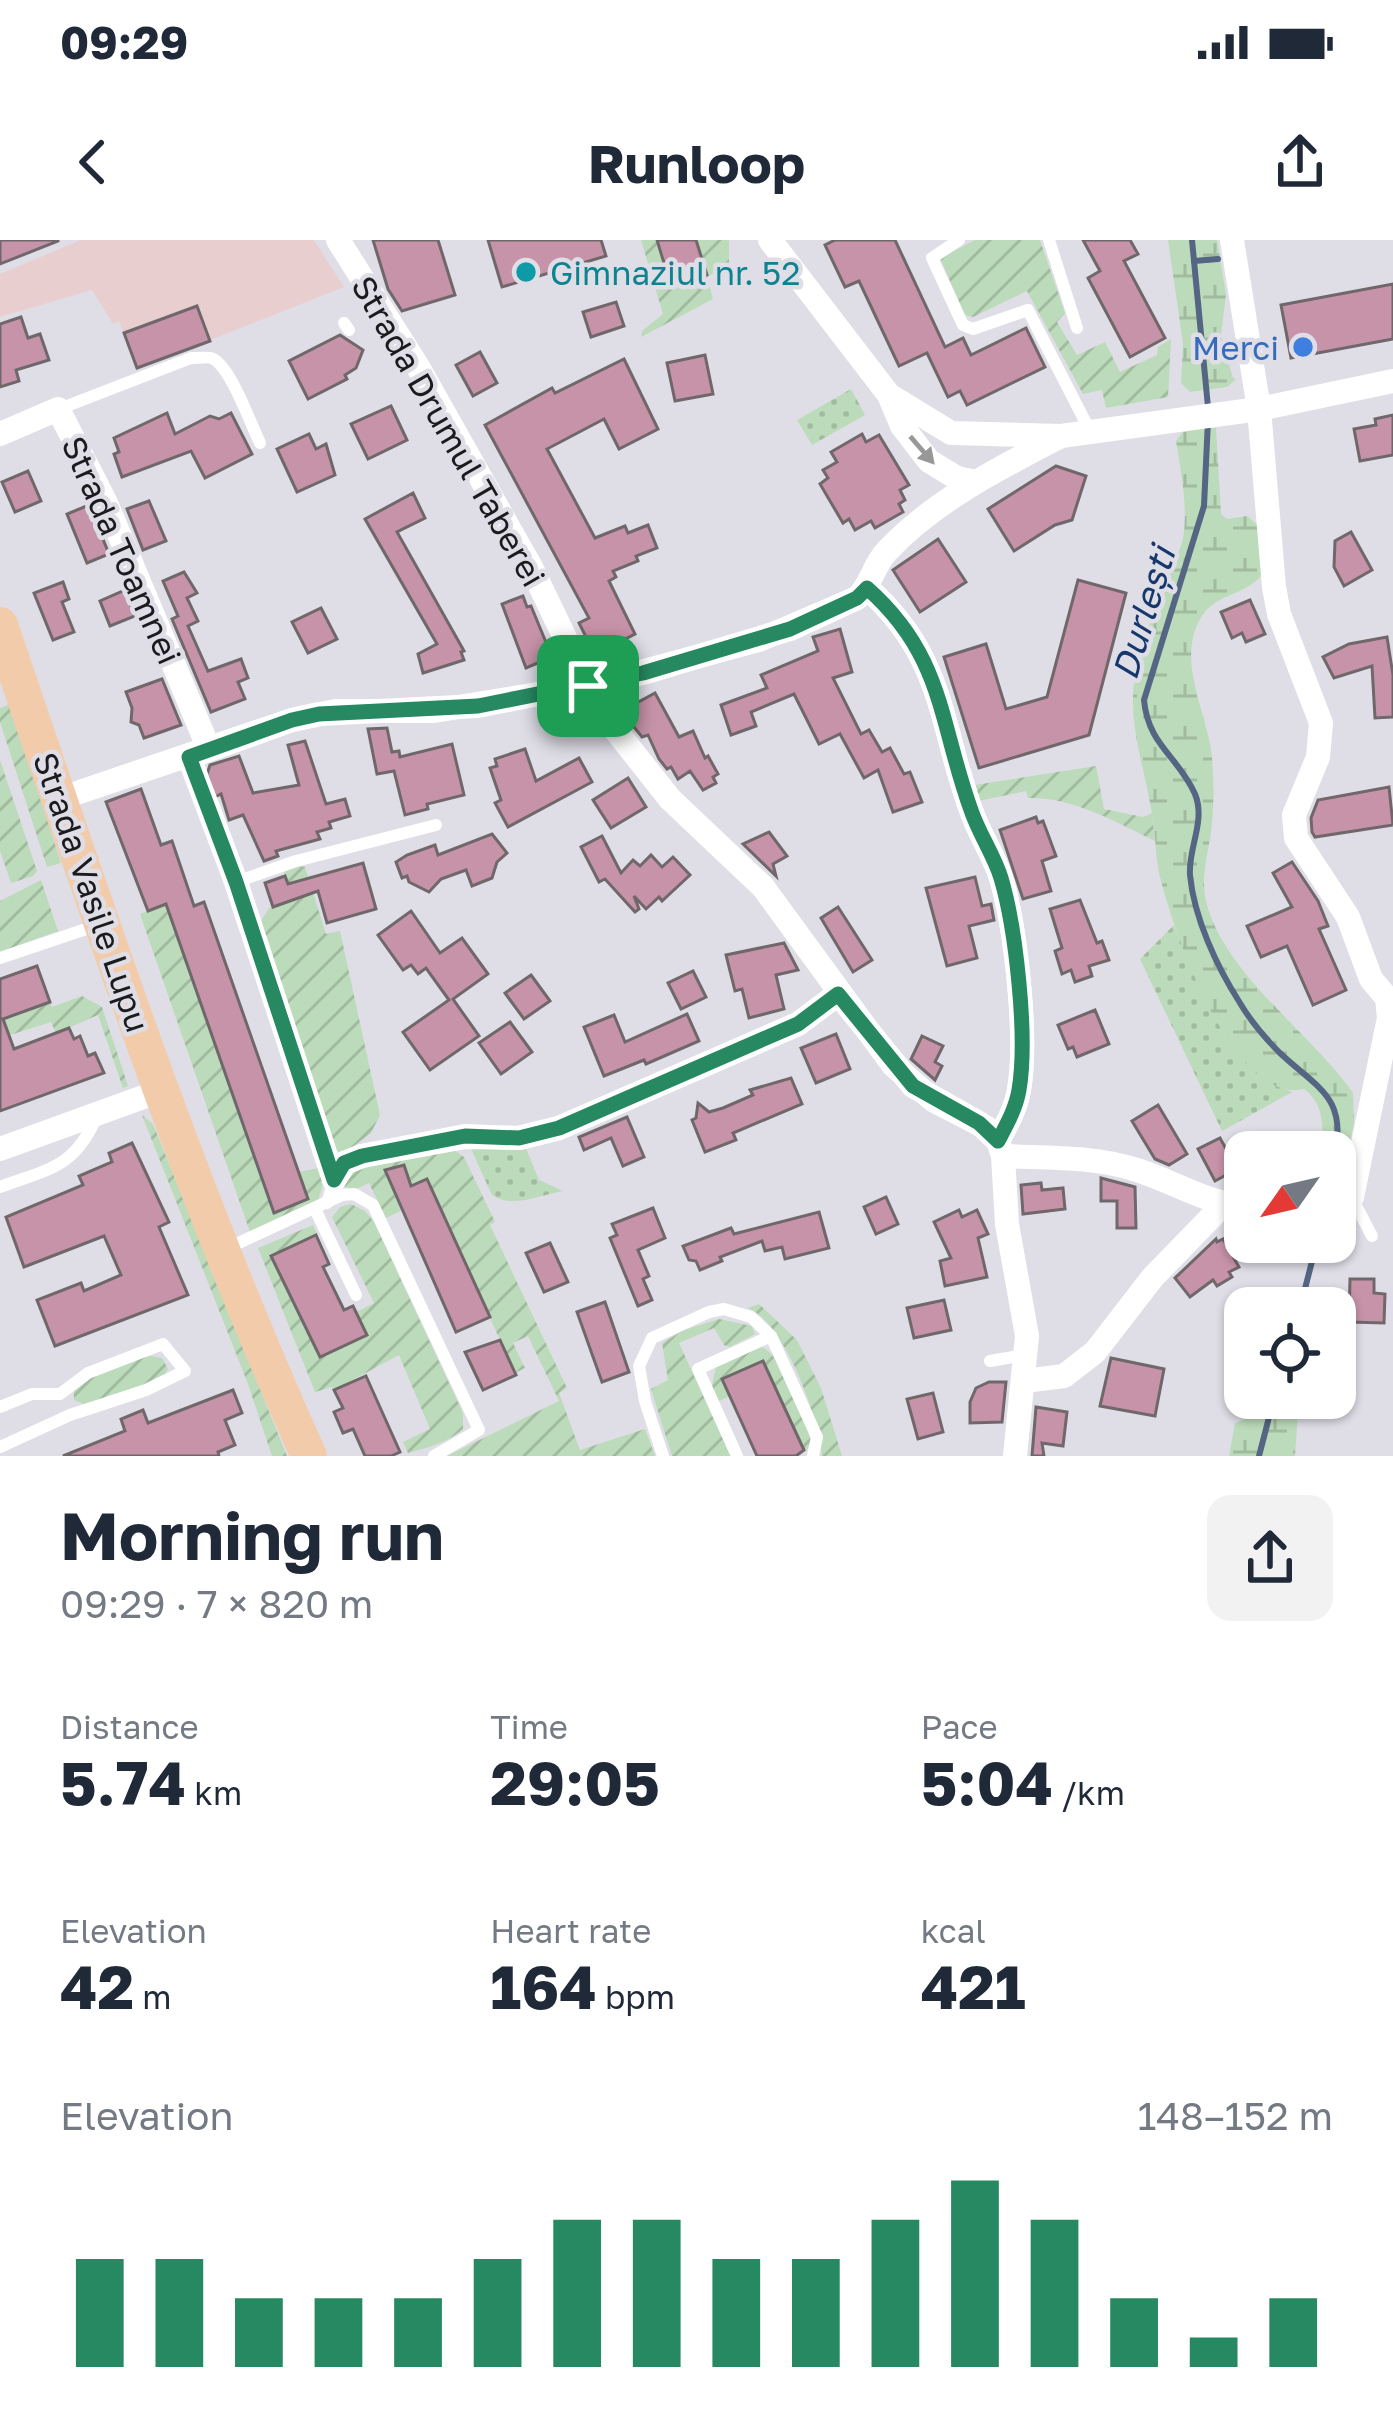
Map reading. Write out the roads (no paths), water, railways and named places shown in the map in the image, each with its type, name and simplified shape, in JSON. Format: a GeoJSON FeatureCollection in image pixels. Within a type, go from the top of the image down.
{"type":"FeatureCollection","features":[{"type":"Feature","properties":{"kind":"main road","name":"Strada Vasile Lupu"},"geometry":{"type":"LineString","coordinates":[[0,626],[160,1091],[221,1252],[308,1456]]}},
{"type":"Feature","properties":{"kind":"street","name":"Strada Drumul Taberei"},"geometry":{"type":"LineString","coordinates":[[338,240],[418,367],[532,569],[588,686],[650,775],[688,818],[763,887],[838,994],[913,1086],[979,1123],[1000,1148]]}},
{"type":"Feature","properties":{"kind":"street"},"geometry":{"type":"LineString","coordinates":[[770,240],[889,395],[902,426],[929,461],[957,478],[976,482]]}},
{"type":"Feature","properties":{"kind":"street"},"geometry":{"type":"LineString","coordinates":[[1232,240],[1248,410],[1274,587],[1279,614],[1321,723],[1318,757],[1294,815],[1296,838],[1348,917],[1371,979],[1390,997],[1389,1018],[1356,1149]]}},
{"type":"Feature","properties":{"kind":"street"},"geometry":{"type":"LineString","coordinates":[[889,395],[951,433],[1061,436],[1248,410],[1392,381]]}},
{"type":"Feature","properties":{"kind":"street","name":"Strada Toamnei"},"geometry":{"type":"LineString","coordinates":[[0,434],[58,410],[106,503],[199,753]]}},
{"type":"Feature","properties":{"kind":"street"},"geometry":{"type":"LineString","coordinates":[[951,433],[955,450],[976,482]]}},
{"type":"Feature","properties":{"kind":"street"},"geometry":{"type":"LineString","coordinates":[[59,799],[292,720],[336,711],[434,711],[588,686],[759,640],[857,598],[886,551],[919,522],[976,482],[1061,436]]}},
{"type":"Feature","properties":{"kind":"street"},"geometry":{"type":"LineString","coordinates":[[867,588],[900,620],[922,654],[942,705],[970,810],[999,873],[1010,915],[1022,1063],[1000,1148],[1006,1224],[1027,1336],[1015,1456]]}},
{"type":"Feature","properties":{"kind":"street"},"geometry":{"type":"LineString","coordinates":[[325,1197],[344,1163],[465,1136],[519,1138],[559,1128],[798,1024],[838,994]]}},
{"type":"Feature","properties":{"kind":"street"},"geometry":{"type":"LineString","coordinates":[[7,1146],[160,1091]]}},
{"type":"Feature","properties":{"kind":"street"},"geometry":{"type":"LineString","coordinates":[[1000,1148],[1132,1168],[1224,1202]]}},
{"type":"Feature","properties":{"kind":"street"},"geometry":{"type":"LineString","coordinates":[[1025,1368],[1064,1376],[1095,1352],[1154,1277],[1224,1215]]}},
{"type":"Feature","properties":{"kind":"lane"},"geometry":{"type":"LineString","coordinates":[[959,240],[932,258],[963,326],[973,329],[1028,310],[1090,433]]}},
{"type":"Feature","properties":{"kind":"lane"},"geometry":{"type":"LineString","coordinates":[[1049,240],[1077,328]]}},
{"type":"Feature","properties":{"kind":"lane"},"geometry":{"type":"LineString","coordinates":[[58,410],[191,358],[210,357],[222,366],[260,443]]}},
{"type":"Feature","properties":{"kind":"lane"},"geometry":{"type":"LineString","coordinates":[[199,753],[356,1295]]}},
{"type":"Feature","properties":{"kind":"lane"},"geometry":{"type":"LineString","coordinates":[[236,882],[296,861],[436,826]]}},
{"type":"Feature","properties":{"kind":"lane"},"geometry":{"type":"LineString","coordinates":[[0,958],[103,923]]}},
{"type":"Feature","properties":{"kind":"lane"},"geometry":{"type":"LineString","coordinates":[[0,1187],[67,1160],[82,1148],[100,1111]]}},
{"type":"Feature","properties":{"kind":"lane"},"geometry":{"type":"LineString","coordinates":[[7,1146],[25,1178]]}},
{"type":"Feature","properties":{"kind":"lane"},"geometry":{"type":"LineString","coordinates":[[221,1252],[325,1197],[354,1194],[373,1205],[479,1430],[434,1456]]}},
{"type":"Feature","properties":{"kind":"lane"},"geometry":{"type":"LineString","coordinates":[[1356,1219],[1372,1236]]}},
{"type":"Feature","properties":{"kind":"lane"},"geometry":{"type":"LineString","coordinates":[[663,1456],[639,1366],[652,1338],[724,1309],[751,1317],[771,1336],[817,1437],[813,1456]]}},
{"type":"Feature","properties":{"kind":"lane"},"geometry":{"type":"LineString","coordinates":[[737,1456],[698,1369],[771,1336]]}},
{"type":"Feature","properties":{"kind":"lane"},"geometry":{"type":"LineString","coordinates":[[0,1407],[32,1394],[60,1394],[88,1373],[163,1344],[185,1371],[0,1447]]}},
{"type":"Feature","properties":{"kind":"lane"},"geometry":{"type":"LineString","coordinates":[[990,1360],[1025,1368]]}},
{"type":"Feature","properties":{"kind":"lane"},"geometry":{"type":"LineString","coordinates":[[60,1394],[70,1415]]}},
{"type":"Feature","properties":{"kind":"waterway","name":"Durlești"},"geometry":{"type":"LineString","coordinates":[[1192,240],[1208,407]]}},
{"type":"Feature","properties":{"kind":"waterway"},"geometry":{"type":"LineString","coordinates":[[1194,261],[1218,259]]}},
{"type":"Feature","properties":{"kind":"waterway","name":"Durlești"},"geometry":{"type":"LineString","coordinates":[[1208,420],[1204,506],[1144,700],[1151,728],[1198,804],[1190,875],[1208,942],[1253,1023],[1326,1096],[1338,1131]]}},
{"type":"Feature","properties":{"kind":"waterway","name":"Durlești"},"geometry":{"type":"LineString","coordinates":[[1305,1287],[1312,1263]]}},
{"type":"Feature","properties":{"kind":"waterway","name":"Durlești"},"geometry":{"type":"LineString","coordinates":[[1259,1456],[1269,1419]]}},
{"type":"Feature","properties":{"kind":"place","name":"Gimnaziul nr. 52"},"geometry":{"type":"Point","coordinates":[526,272]}},
{"type":"Feature","properties":{"kind":"place","name":"Merci"},"geometry":{"type":"Point","coordinates":[1303,347]}}]}
